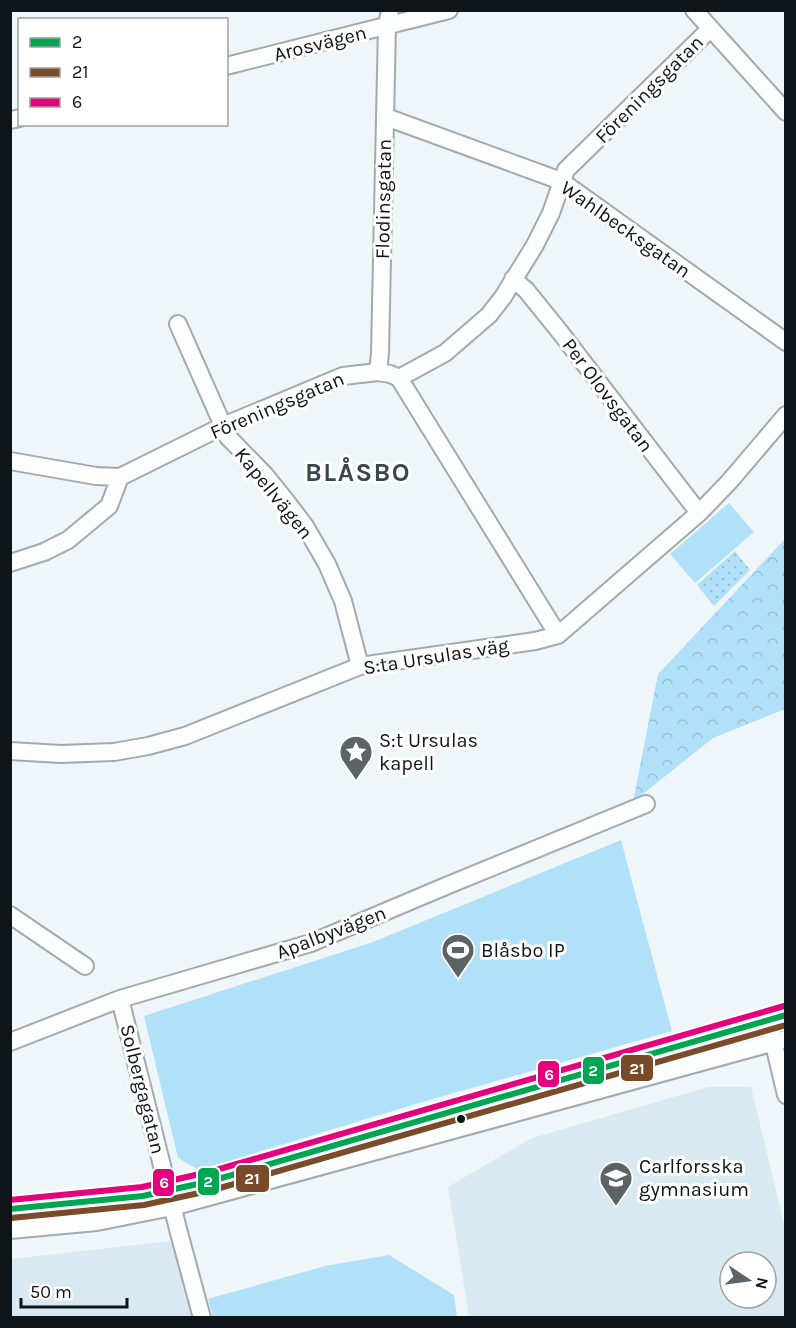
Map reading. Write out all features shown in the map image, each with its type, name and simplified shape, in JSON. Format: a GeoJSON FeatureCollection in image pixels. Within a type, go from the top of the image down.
{"type":"FeatureCollection","features":[{"type":"Feature","properties":{"kind":"street","name":"Arosvägen"},"geometry":{"type":"LineString","coordinates":[[228,65],[388,18],[449,10]]}},
{"type":"Feature","properties":{"kind":"street"},"geometry":{"type":"LineString","coordinates":[[694,10],[786,112]]}},
{"type":"Feature","properties":{"kind":"street","name":"Flodinsgatan"},"geometry":{"type":"LineString","coordinates":[[378,372],[388,18]]}},
{"type":"Feature","properties":{"kind":"street","name":"Föreningsgatan"},"geometry":{"type":"LineString","coordinates":[[120,477],[222,426],[344,376],[378,372],[399,378],[445,353],[489,315],[513,279],[535,245],[566,170],[710,29]]}},
{"type":"Feature","properties":{"kind":"street","name":"Wahlbecksgatan"},"geometry":{"type":"LineString","coordinates":[[386,117],[561,182],[786,342]]}},
{"type":"Feature","properties":{"kind":"street","name":"Per Olovsgatan"},"geometry":{"type":"LineString","coordinates":[[513,279],[526,290],[553,323],[699,513]]}},
{"type":"Feature","properties":{"kind":"street","name":"Kapellvägen"},"geometry":{"type":"LineString","coordinates":[[177,324],[228,437],[265,475],[286,501],[305,526],[327,564],[343,601],[360,666]]}},
{"type":"Feature","properties":{"kind":"street"},"geometry":{"type":"LineString","coordinates":[[399,378],[558,635]]}},
{"type":"Feature","properties":{"kind":"street","name":"S:ta Ursulas väg"},"geometry":{"type":"LineString","coordinates":[[10,752],[61,754],[114,752],[148,746],[185,736],[360,666],[535,641],[558,635],[699,513],[786,416]]}},
{"type":"Feature","properties":{"kind":"street"},"geometry":{"type":"LineString","coordinates":[[10,461],[96,476],[120,477],[109,506],[93,520],[60,545],[10,563]]}},
{"type":"Feature","properties":{"kind":"street","name":"Apalbyvägen"},"geometry":{"type":"LineString","coordinates":[[10,1042],[120,999],[311,944],[646,804]]}},
{"type":"Feature","properties":{"kind":"street"},"geometry":{"type":"LineString","coordinates":[[10,915],[85,966]]}},
{"type":"Feature","properties":{"kind":"street","name":"Solbergagatan"},"geometry":{"type":"LineString","coordinates":[[120,999],[202,1317]]}},
{"type":"Feature","properties":{"kind":"street"},"geometry":{"type":"LineString","coordinates":[[10,1209],[143,1196],[211,1181],[786,1016]]}},
{"type":"Feature","properties":{"kind":"street"},"geometry":{"type":"LineString","coordinates":[[768,1021],[779,1040],[786,1095]]}},
{"type":"Feature","properties":{"kind":"street"},"geometry":{"type":"LineString","coordinates":[[10,1230],[97,1222],[172,1207],[779,1040]]}},
{"type":"Feature","properties":{"kind":"shaded area","name":"Carlforsska gymnasium"},"geometry":{"type":"Polygon","coordinates":[[[708,1087],[751,1087],[785,1228],[785,1317],[469,1317],[448,1187],[532,1138],[708,1087]]]}},
{"type":"Feature","properties":{"kind":"shaded area"},"geometry":{"type":"Polygon","coordinates":[[[180,1240],[192,1317],[11,1317],[10,1259],[180,1240]]]}},
{"type":"Feature","properties":{"kind":"green space"},"geometry":{"type":"Polygon","coordinates":[[[729,503],[754,532],[695,583],[670,554],[729,503]]]}},
{"type":"Feature","properties":{"kind":"green space"},"geometry":{"type":"Polygon","coordinates":[[[785,539],[785,709],[713,738],[633,802],[658,674],[785,539]]]}},
{"type":"Feature","properties":{"kind":"green space"},"geometry":{"type":"Polygon","coordinates":[[[735,551],[750,570],[714,606],[697,585],[735,551]]]}},
{"type":"Feature","properties":{"kind":"green space","name":"Blåsbo IP"},"geometry":{"type":"Polygon","coordinates":[[[621,840],[672,1031],[419,1103],[199,1170],[178,1158],[144,1016],[373,942],[621,840]]]}},
{"type":"Feature","properties":{"kind":"green space"},"geometry":{"type":"Polygon","coordinates":[[[389,1255],[454,1295],[457,1317],[213,1317],[208,1299],[325,1266],[389,1255]]]}},
{"type":"Feature","properties":{"kind":"transit line","name":"6"},"geometry":{"type":"LineString","coordinates":[[10,1200],[142,1187],[209,1172],[784,1006]]}},
{"type":"Feature","properties":{"kind":"transit line","name":"2"},"geometry":{"type":"LineString","coordinates":[[10,1209],[143,1196],[211,1181],[786,1015]]}},
{"type":"Feature","properties":{"kind":"transit line","name":"21"},"geometry":{"type":"LineString","coordinates":[[11,1218],[144,1205],[213,1190],[786,1025]]}},
{"type":"Feature","properties":{"kind":"place","name":"S:t Ursulas kapell"},"geometry":{"type":"Point","coordinates":[356,781]}},
{"type":"Feature","properties":{"kind":"place","name":"Blåsbo IP"},"geometry":{"type":"Point","coordinates":[458,979]}},
{"type":"Feature","properties":{"kind":"place","name":"Carlforsska gymnasium"},"geometry":{"type":"Point","coordinates":[616,1207]}},
{"type":"Feature","properties":{"kind":"district","name":"BLÅSBO"},"geometry":{"type":"Point","coordinates":[358,472]}}]}
